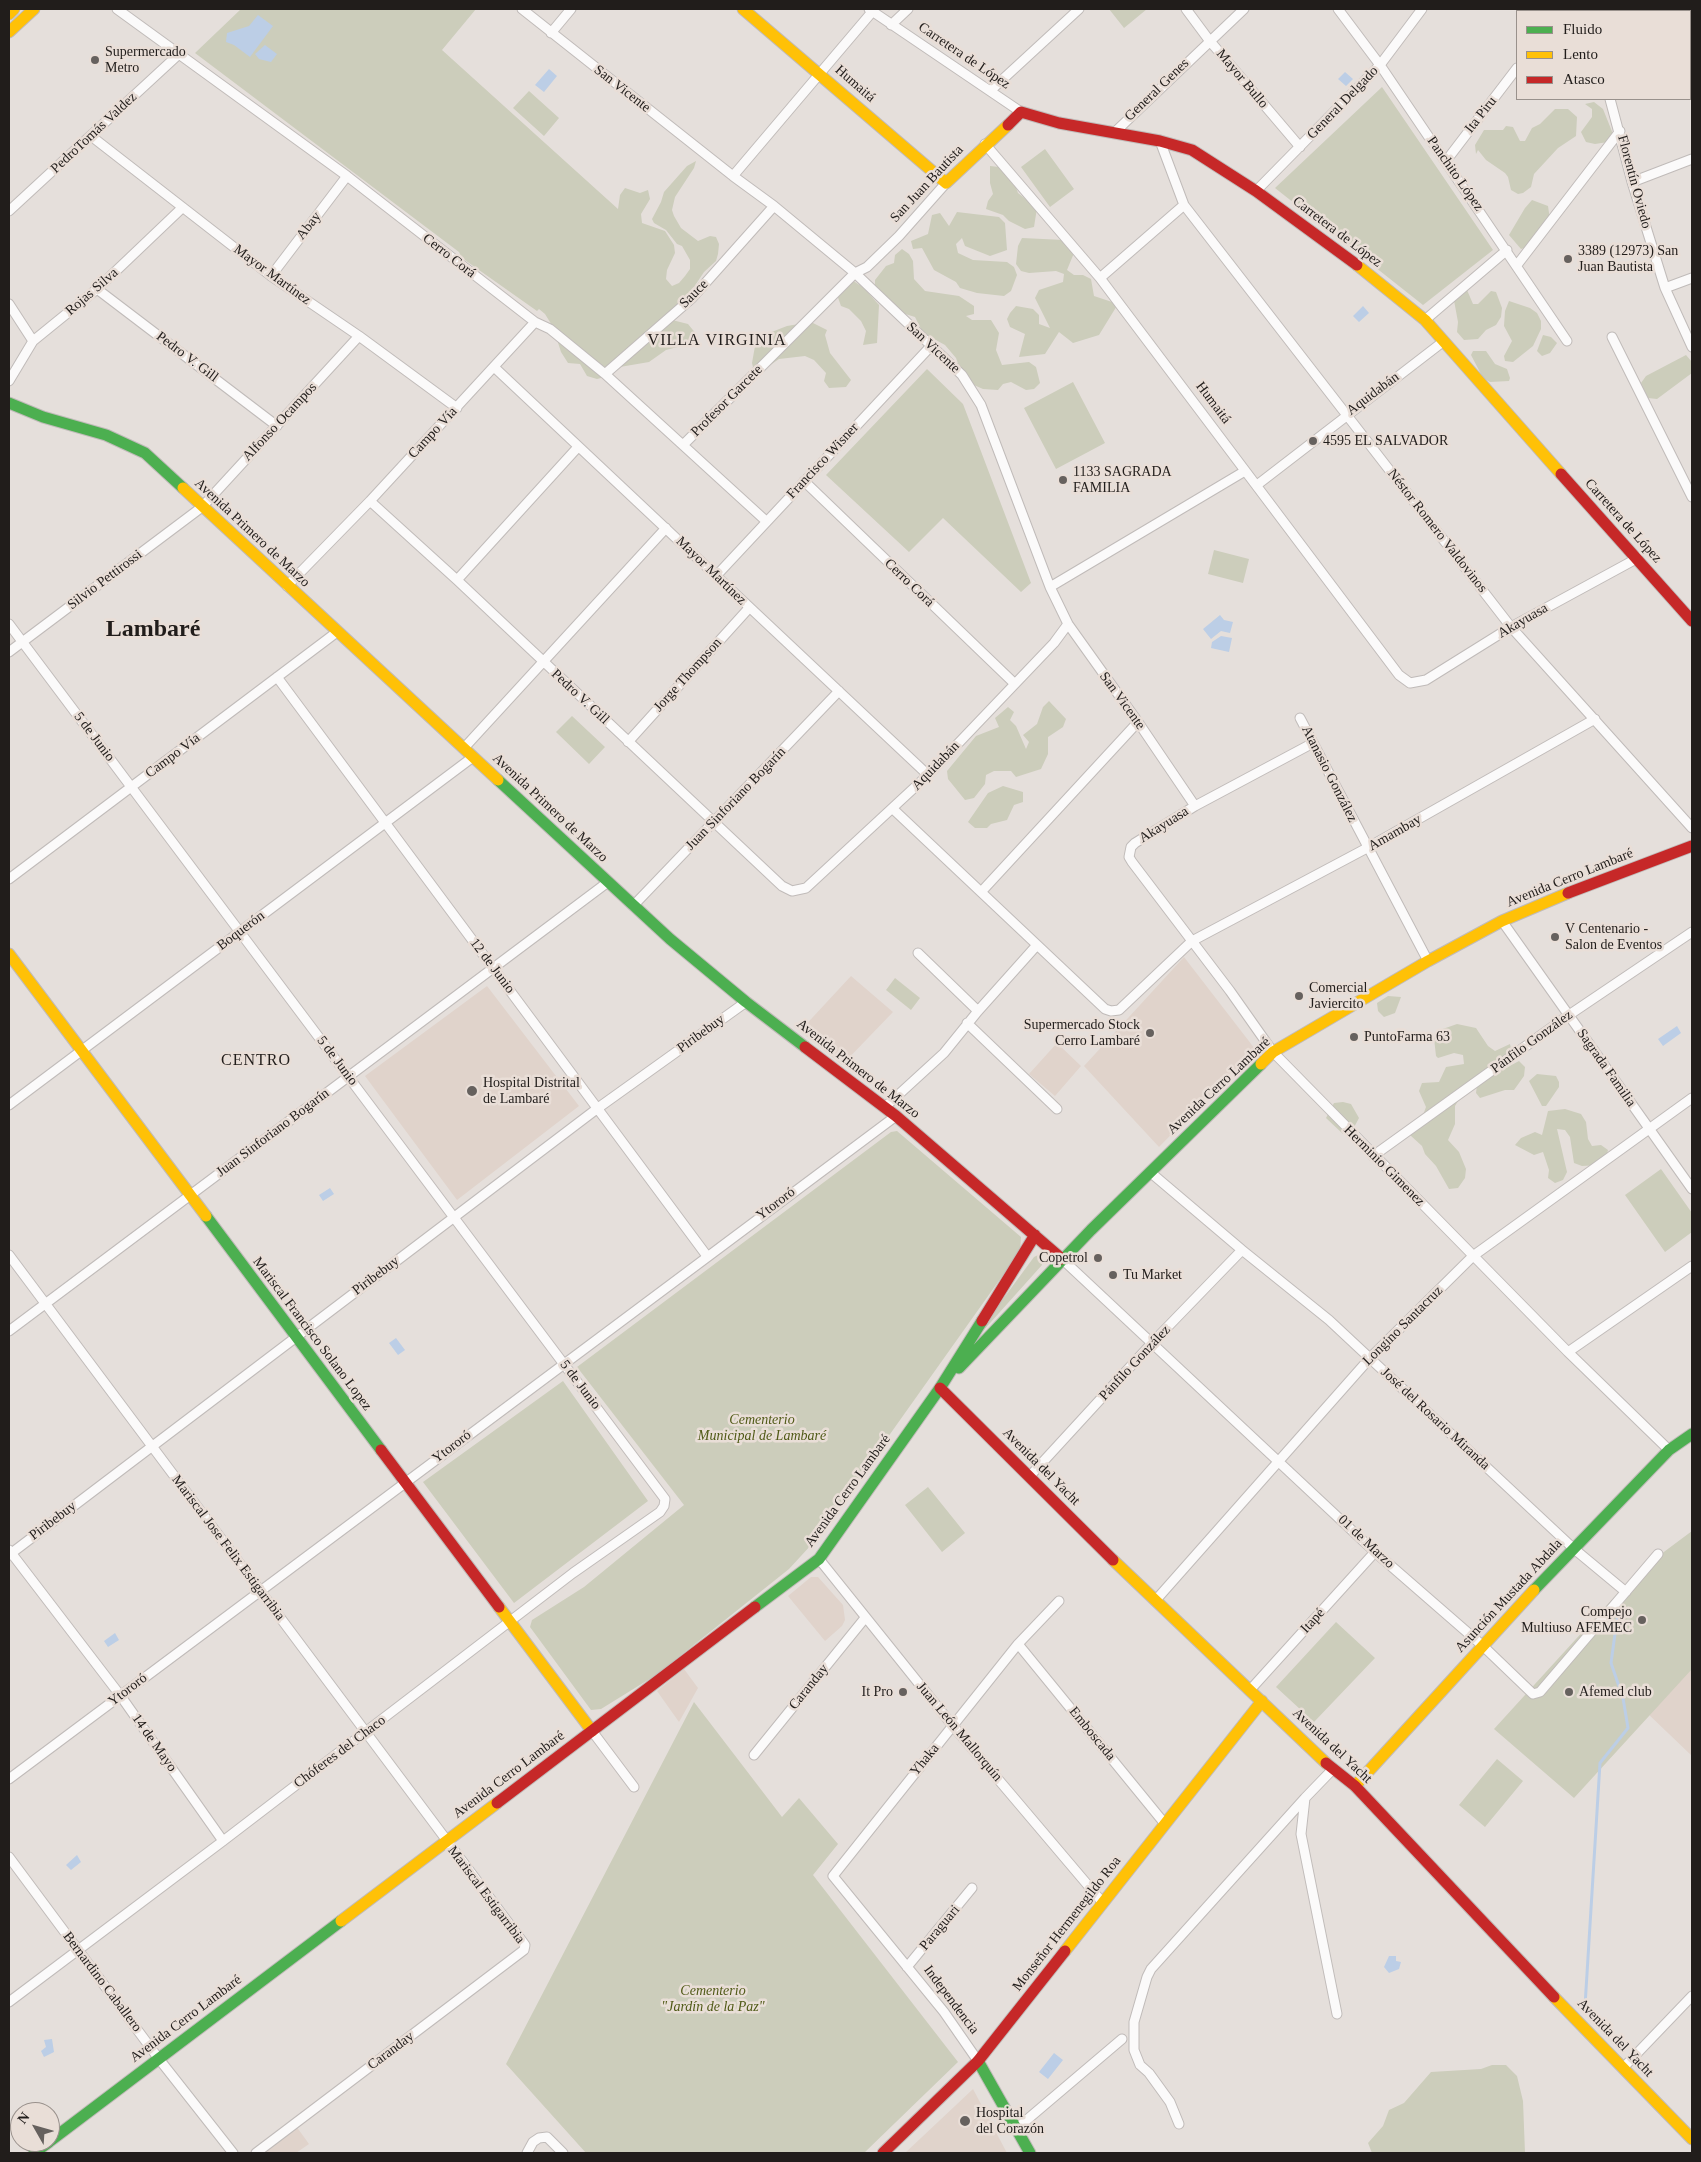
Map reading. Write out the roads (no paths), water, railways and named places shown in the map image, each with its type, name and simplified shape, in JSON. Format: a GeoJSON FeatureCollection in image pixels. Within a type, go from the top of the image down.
{"type":"FeatureCollection","features":[{"type":"Feature","properties":{"kind":"street"},"geometry":{"type":"LineString","coordinates":[[9,14],[14,9]]}},
{"type":"Feature","properties":{"kind":"street"},"geometry":{"type":"LineString","coordinates":[[9,32],[34,9]]}},
{"type":"Feature","properties":{"kind":"street","name":"Cerro Corá"},"geometry":{"type":"LineString","coordinates":[[117,9],[347,176],[535,322],[550,329],[605,374],[766,521]]}},
{"type":"Feature","properties":{"kind":"street","name":"San Vicente"},"geometry":{"type":"LineString","coordinates":[[522,9],[733,176],[774,206],[855,273],[962,375],[982,405],[1050,586],[1068,624],[1195,806]]}},
{"type":"Feature","properties":{"kind":"street"},"geometry":{"type":"LineString","coordinates":[[551,33],[571,9]]}},
{"type":"Feature","properties":{"kind":"street","name":"Humaitá"},"geometry":{"type":"LineString","coordinates":[[743,9],[820,73],[946,183]]}},
{"type":"Feature","properties":{"kind":"street"},"geometry":{"type":"LineString","coordinates":[[891,25],[908,9]]}},
{"type":"Feature","properties":{"kind":"street"},"geometry":{"type":"LineString","coordinates":[[990,91],[1079,9]]}},
{"type":"Feature","properties":{"kind":"street","name":"Mayor Bullo"},"geometry":{"type":"LineString","coordinates":[[1186,9],[1300,147]]}},
{"type":"Feature","properties":{"kind":"street","name":"General Genes"},"geometry":{"type":"LineString","coordinates":[[1115,132],[1244,9]]}},
{"type":"Feature","properties":{"kind":"street","name":"Panchito López"},"geometry":{"type":"LineString","coordinates":[[1338,9],[1380,65],[1568,341]]}},
{"type":"Feature","properties":{"kind":"street","name":"General Delgado"},"geometry":{"type":"LineString","coordinates":[[1256,191],[1380,65],[1422,9]]}},
{"type":"Feature","properties":{"kind":"street"},"geometry":{"type":"LineString","coordinates":[[733,176],[820,73],[870,10]]}},
{"type":"Feature","properties":{"kind":"street","name":"Carretera de López"},"geometry":{"type":"LineString","coordinates":[[870,10],[1021,112],[1059,123],[1160,141],[1192,150],[1256,191],[1353,262],[1425,320],[1692,621]]}},
{"type":"Feature","properties":{"kind":"street","name":"PedroTomás Valdez"},"geometry":{"type":"LineString","coordinates":[[9,211],[179,54]]}},
{"type":"Feature","properties":{"kind":"street","name":"Ita Piru"},"geometry":{"type":"LineString","coordinates":[[1446,161],[1516,69]]}},
{"type":"Feature","properties":{"kind":"street","name":"Florentín Oviedo"},"geometry":{"type":"LineString","coordinates":[[1610,100],[1632,182],[1665,288],[1692,347]]}},
{"type":"Feature","properties":{"kind":"street","name":"San Juan Bautista"},"geometry":{"type":"LineString","coordinates":[[855,273],[868,267],[899,236],[946,183],[985,144],[1021,112]]}},
{"type":"Feature","properties":{"kind":"street"},"geometry":{"type":"LineString","coordinates":[[1517,265],[1620,132]]}},
{"type":"Feature","properties":{"kind":"street","name":"Mayor Martínez"},"geometry":{"type":"LineString","coordinates":[[91,136],[271,276],[359,336],[457,408]]}},
{"type":"Feature","properties":{"kind":"street","name":"Néstor Romero Valdovinos"},"geometry":{"type":"LineString","coordinates":[[1160,141],[1184,205],[1348,414],[1511,627],[1692,828]]}},
{"type":"Feature","properties":{"kind":"street","name":"Humaitá"},"geometry":{"type":"LineString","coordinates":[[985,144],[1100,278],[1399,675],[1410,683]]}},
{"type":"Feature","properties":{"kind":"street"},"geometry":{"type":"LineString","coordinates":[[1632,182],[1692,159]]}},
{"type":"Feature","properties":{"kind":"street","name":"Abay"},"geometry":{"type":"LineString","coordinates":[[271,276],[347,176]]}},
{"type":"Feature","properties":{"kind":"street"},"geometry":{"type":"LineString","coordinates":[[1100,278],[1184,205]]}},
{"type":"Feature","properties":{"kind":"street","name":"Sauce"},"geometry":{"type":"LineString","coordinates":[[605,374],[692,298],[774,206]]}},
{"type":"Feature","properties":{"kind":"street","name":"Rojas Silva"},"geometry":{"type":"LineString","coordinates":[[9,381],[33,342],[97,289],[182,208]]}},
{"type":"Feature","properties":{"kind":"street"},"geometry":{"type":"LineString","coordinates":[[1425,320],[1507,250]]}},
{"type":"Feature","properties":{"kind":"street","name":"Profesor Garcete"},"geometry":{"type":"LineString","coordinates":[[683,445],[855,273]]}},
{"type":"Feature","properties":{"kind":"street"},"geometry":{"type":"LineString","coordinates":[[1665,288],[1692,278]]}},
{"type":"Feature","properties":{"kind":"street","name":"Pedro V. Gill"},"geometry":{"type":"LineString","coordinates":[[97,289],[277,426]]}},
{"type":"Feature","properties":{"kind":"street"},"geometry":{"type":"LineString","coordinates":[[9,304],[33,342]]}},
{"type":"Feature","properties":{"kind":"street","name":"Campo Vía"},"geometry":{"type":"LineString","coordinates":[[287,586],[370,501],[535,322]]}},
{"type":"Feature","properties":{"kind":"street","name":"Alfonso Ocampos"},"geometry":{"type":"LineString","coordinates":[[202,507],[359,336]]}},
{"type":"Feature","properties":{"kind":"street"},"geometry":{"type":"LineString","coordinates":[[1612,337],[1692,497]]}},
{"type":"Feature","properties":{"kind":"street","name":"Aquidabán"},"geometry":{"type":"LineString","coordinates":[[1256,485],[1444,341]]}},
{"type":"Feature","properties":{"kind":"street","name":"Francisco Wisner"},"geometry":{"type":"LineString","coordinates":[[716,576],[931,346]]}},
{"type":"Feature","properties":{"kind":"street","name":"Mayor Martínez"},"geometry":{"type":"LineString","coordinates":[[494,367],[928,775]]}},
{"type":"Feature","properties":{"kind":"street","name":"Avenida Primero de Marzo"},"geometry":{"type":"LineString","coordinates":[[9,404],[43,417],[106,435],[145,453],[633,906],[695,961],[885,1107],[1062,1259]]}},
{"type":"Feature","properties":{"kind":"street"},"geometry":{"type":"LineString","coordinates":[[457,580],[578,447]]}},
{"type":"Feature","properties":{"kind":"street"},"geometry":{"type":"LineString","coordinates":[[1050,586],[1245,470]]}},
{"type":"Feature","properties":{"kind":"street","name":"Cerro Corá"},"geometry":{"type":"LineString","coordinates":[[804,481],[1015,684]]}},
{"type":"Feature","properties":{"kind":"street","name":"Pedro V. Gill"},"geometry":{"type":"LineString","coordinates":[[370,501],[457,580],[782,886],[792,891]]}},
{"type":"Feature","properties":{"kind":"street","name":"Silvio Pettirossi"},"geometry":{"type":"LineString","coordinates":[[9,652],[202,507]]}},
{"type":"Feature","properties":{"kind":"street"},"geometry":{"type":"LineString","coordinates":[[464,748],[666,528]]}},
{"type":"Feature","properties":{"kind":"street","name":"Akayuasa"},"geometry":{"type":"LineString","coordinates":[[1410,683],[1426,680],[1511,627],[1636,559]]}},
{"type":"Feature","properties":{"kind":"street","name":"Jorge Thompson"},"geometry":{"type":"LineString","coordinates":[[628,742],[749,608]]}},
{"type":"Feature","properties":{"kind":"street","name":"5 de Junio"},"geometry":{"type":"LineString","coordinates":[[9,624],[665,1499]]}},
{"type":"Feature","properties":{"kind":"street","name":"Aquidabán"},"geometry":{"type":"LineString","coordinates":[[792,891],[806,888],[893,809],[1054,643],[1068,624]]}},
{"type":"Feature","properties":{"kind":"street","name":"Campo Vía"},"geometry":{"type":"LineString","coordinates":[[9,879],[337,632]]}},
{"type":"Feature","properties":{"kind":"street","name":"12 de Junio"},"geometry":{"type":"LineString","coordinates":[[277,677],[707,1256]]}},
{"type":"Feature","properties":{"kind":"street","name":"Juan Sinforiano Bogarín"},"geometry":{"type":"LineString","coordinates":[[633,906],[839,691]]}},
{"type":"Feature","properties":{"kind":"street","name":"Atanasio González"},"geometry":{"type":"LineString","coordinates":[[1300,718],[1428,962]]}},
{"type":"Feature","properties":{"kind":"street","name":"Amambay"},"geometry":{"type":"LineString","coordinates":[[1038,945],[1105,1008],[1111,1011],[1118,1010],[1192,941],[1367,848],[1595,719]]}},
{"type":"Feature","properties":{"kind":"street"},"geometry":{"type":"LineString","coordinates":[[982,892],[1138,722]]}},
{"type":"Feature","properties":{"kind":"street","name":"Akayuasa"},"geometry":{"type":"LineString","coordinates":[[1129,857],[1131,847],[1135,843],[1195,806],[1313,743]]}},
{"type":"Feature","properties":{"kind":"street","name":"Boquerón"},"geometry":{"type":"LineString","coordinates":[[9,1105],[473,757]]}},
{"type":"Feature","properties":{"kind":"street"},"geometry":{"type":"LineString","coordinates":[[885,1107],[944,1053],[978,1011],[1038,945],[893,809]]}},
{"type":"Feature","properties":{"kind":"street","name":"Avenida Cerro Lambaré"},"geometry":{"type":"LineString","coordinates":[[940,1388],[1062,1259],[1273,1052],[1502,921],[1563,894],[1692,846]]}},
{"type":"Feature","properties":{"kind":"street","name":"Herminio Gimenez"},"geometry":{"type":"LineString","coordinates":[[1129,857],[1273,1052],[1373,1156],[1668,1450]]}},
{"type":"Feature","properties":{"kind":"street","name":"Juan Sinforiano Bogarín"},"geometry":{"type":"LineString","coordinates":[[9,1331],[608,882]]}},
{"type":"Feature","properties":{"kind":"street","name":"Sagrada Familia"},"geometry":{"type":"LineString","coordinates":[[1502,921],[1692,1189]]}},
{"type":"Feature","properties":{"kind":"street","name":"Pánfilo González"},"geometry":{"type":"LineString","coordinates":[[1373,1156],[1569,1015],[1692,932]]}},
{"type":"Feature","properties":{"kind":"street","name":"Mariscal Francisco Solano Lopez"},"geometry":{"type":"LineString","coordinates":[[9,954],[592,1731]]}},
{"type":"Feature","properties":{"kind":"street"},"geometry":{"type":"LineString","coordinates":[[918,954],[978,1011]]}},
{"type":"Feature","properties":{"kind":"street","name":"Piribebuy"},"geometry":{"type":"LineString","coordinates":[[9,1553],[598,1108],[746,1002]]}},
{"type":"Feature","properties":{"kind":"street"},"geometry":{"type":"LineString","coordinates":[[968,1023],[1057,1109]]}},
{"type":"Feature","properties":{"kind":"street","name":"Longino Santacruz"},"geometry":{"type":"LineString","coordinates":[[1155,1601],[1280,1462],[1370,1358],[1473,1256],[1692,1098]]}},
{"type":"Feature","properties":{"kind":"street","name":"Ytororó"},"geometry":{"type":"LineString","coordinates":[[9,1779],[563,1363],[896,1116]]}},
{"type":"Feature","properties":{"kind":"street","name":"José del Rosario Miranda"},"geometry":{"type":"LineString","coordinates":[[1150,1172],[1328,1320],[1573,1548],[1626,1592]]}},
{"type":"Feature","properties":{"kind":"street","name":"Avenida Cerro Lambaré"},"geometry":{"type":"LineString","coordinates":[[60,2134],[819,1559],[940,1388],[1035,1235]]}},
{"type":"Feature","properties":{"kind":"street","name":"Pánfilo González"},"geometry":{"type":"LineString","coordinates":[[1029,1477],[1242,1250]]}},
{"type":"Feature","properties":{"kind":"street","name":"Mariscal Jose Felix Estigarribia"},"geometry":{"type":"LineString","coordinates":[[9,1255],[446,1842]]}},
{"type":"Feature","properties":{"kind":"street","name":"01 de Marzo"},"geometry":{"type":"LineString","coordinates":[[1062,1259],[1375,1552],[1483,1646],[1533,1694],[1540,1692],[1658,1554]]}},
{"type":"Feature","properties":{"kind":"street"},"geometry":{"type":"LineString","coordinates":[[1568,1352],[1692,1266]]}},
{"type":"Feature","properties":{"kind":"street","name":"Avenida del Yacht"},"geometry":{"type":"LineString","coordinates":[[940,1388],[1155,1601],[1333,1769],[1355,1786],[1692,2139]]}},
{"type":"Feature","properties":{"kind":"street","name":"Asunción Mustada Abdala"},"geometry":{"type":"LineString","coordinates":[[1355,1786],[1573,1548],[1668,1450],[1692,1434]]}},
{"type":"Feature","properties":{"kind":"street","name":"Chóferes del Chaco"},"geometry":{"type":"LineString","coordinates":[[9,2002],[573,1573],[660,1512],[664,1506],[665,1499]]}},
{"type":"Feature","properties":{"kind":"street","name":"Itapé"},"geometry":{"type":"LineString","coordinates":[[1250,1690],[1375,1552]]}},
{"type":"Feature","properties":{"kind":"street","name":"14 de Mayo"},"geometry":{"type":"LineString","coordinates":[[9,1553],[120,1696],[223,1841]]}},
{"type":"Feature","properties":{"kind":"street","name":"Juan León Mallorquín"},"geometry":{"type":"LineString","coordinates":[[819,1559],[953,1726],[1103,1903]]}},
{"type":"Feature","properties":{"kind":"street","name":"Yhaka"},"geometry":{"type":"LineString","coordinates":[[832,1876],[1018,1644],[1059,1601]]}},
{"type":"Feature","properties":{"kind":"street","name":"Caranday"},"geometry":{"type":"LineString","coordinates":[[754,1755],[865,1618]]}},
{"type":"Feature","properties":{"kind":"street","name":"Emboscada"},"geometry":{"type":"LineString","coordinates":[[1018,1644],[1165,1824]]}},
{"type":"Feature","properties":{"kind":"street","name":"Monseñor Hermenegildo Roa"},"geometry":{"type":"LineString","coordinates":[[883,2153],[978,2061],[1262,1701]]}},
{"type":"Feature","properties":{"kind":"street"},"geometry":{"type":"LineString","coordinates":[[592,1731],[634,1787]]}},
{"type":"Feature","properties":{"kind":"street"},"geometry":{"type":"LineString","coordinates":[[1179,2124],[1170,2102],[1149,2073],[1140,2065],[1134,2050],[1134,2022],[1147,1977],[1151,1969],[1333,1769]]}},
{"type":"Feature","properties":{"kind":"street"},"geometry":{"type":"LineString","coordinates":[[1305,1798],[1301,1834],[1337,2014]]}},
{"type":"Feature","properties":{"kind":"street","name":"Mariscal Estigarribia"},"geometry":{"type":"LineString","coordinates":[[446,1842],[525,1947]]}},
{"type":"Feature","properties":{"kind":"street","name":"Bernardino Caballero"},"geometry":{"type":"LineString","coordinates":[[9,1857],[159,2059],[233,2153]]}},
{"type":"Feature","properties":{"kind":"street","name":"Independencia"},"geometry":{"type":"LineString","coordinates":[[832,1876],[944,2012],[978,2061],[1030,2153]]}},
{"type":"Feature","properties":{"kind":"street","name":"Paraguari"},"geometry":{"type":"LineString","coordinates":[[907,1967],[972,1888]]}},
{"type":"Feature","properties":{"kind":"street","name":"Caranday"},"geometry":{"type":"LineString","coordinates":[[256,2153],[525,1947]]}},
{"type":"Feature","properties":{"kind":"street"},"geometry":{"type":"LineString","coordinates":[[1623,2068],[1692,1996]]}},
{"type":"Feature","properties":{"kind":"street"},"geometry":{"type":"LineString","coordinates":[[1016,2129],[1122,2039]]}},
{"type":"Feature","properties":{"kind":"street"},"geometry":{"type":"LineString","coordinates":[[527,2153],[533,2142],[539,2138],[547,2137],[563,2153]]}},
{"type":"Feature","properties":{"kind":"water"},"geometry":{"type":"Polygon","coordinates":[[[258,15],[273,26],[250,57],[234,45],[226,42],[227,33],[249,26],[258,15]]]}},
{"type":"Feature","properties":{"kind":"water"},"geometry":{"type":"Polygon","coordinates":[[[265,45],[277,54],[271,62],[259,59],[255,54],[265,45]]]}},
{"type":"Feature","properties":{"kind":"water"},"geometry":{"type":"Polygon","coordinates":[[[549,69],[557,76],[544,92],[535,85],[549,69]]]}},
{"type":"Feature","properties":{"kind":"water"},"geometry":{"type":"Polygon","coordinates":[[[1345,72],[1353,79],[1346,86],[1338,79],[1345,72]]]}},
{"type":"Feature","properties":{"kind":"water"},"geometry":{"type":"Polygon","coordinates":[[[1363,306],[1369,313],[1359,322],[1353,316],[1363,306]]]}},
{"type":"Feature","properties":{"kind":"water"},"geometry":{"type":"Polygon","coordinates":[[[1220,615],[1224,620],[1233,622],[1230,633],[1221,631],[1211,639],[1203,629],[1220,615]]]}},
{"type":"Feature","properties":{"kind":"water"},"geometry":{"type":"Polygon","coordinates":[[[1221,636],[1232,638],[1229,652],[1211,648],[1212,642],[1221,636]]]}},
{"type":"Feature","properties":{"kind":"water"},"geometry":{"type":"Polygon","coordinates":[[[1677,1026],[1681,1033],[1663,1046],[1658,1039],[1677,1026]]]}},
{"type":"Feature","properties":{"kind":"water"},"geometry":{"type":"Polygon","coordinates":[[[330,1188],[334,1194],[323,1201],[319,1195],[330,1188]]]}},
{"type":"Feature","properties":{"kind":"water"},"geometry":{"type":"Polygon","coordinates":[[[396,1338],[405,1350],[398,1355],[389,1343],[396,1338]]]}},
{"type":"Feature","properties":{"kind":"water"},"geometry":{"type":"Polygon","coordinates":[[[115,1633],[119,1640],[108,1647],[104,1641],[115,1633]]]}},
{"type":"Feature","properties":{"kind":"water"},"geometry":{"type":"Polygon","coordinates":[[[77,1855],[81,1862],[71,1870],[66,1865],[77,1855]]]}},
{"type":"Feature","properties":{"kind":"water"},"geometry":{"type":"Polygon","coordinates":[[[1389,1956],[1396,1956],[1396,1961],[1401,1962],[1399,1969],[1389,1973],[1384,1967],[1389,1956]]]}},
{"type":"Feature","properties":{"kind":"water"},"geometry":{"type":"Polygon","coordinates":[[[52,2039],[54,2052],[44,2057],[41,2051],[46,2047],[44,2040],[52,2039]]]}},
{"type":"Feature","properties":{"kind":"water"},"geometry":{"type":"Polygon","coordinates":[[[1054,2053],[1063,2060],[1048,2079],[1039,2072],[1054,2053]]]}},
{"type":"Feature","properties":{"kind":"waterway"},"geometry":{"type":"LineString","coordinates":[[1585,2006],[1600,1763],[1628,1728],[1623,1698],[1611,1663],[1619,1605]]}},
{"type":"Feature","properties":{"kind":"place","name":"Supermercado Metro"},"geometry":{"type":"Point","coordinates":[95,60]}},
{"type":"Feature","properties":{"kind":"place","name":"3389 (12973) San Juan Bautista"},"geometry":{"type":"Point","coordinates":[1568,259]}},
{"type":"Feature","properties":{"kind":"place","name":"4595 EL SALVADOR"},"geometry":{"type":"Point","coordinates":[1313,441]}},
{"type":"Feature","properties":{"kind":"place","name":"1133 SAGRADA FAMILIA"},"geometry":{"type":"Point","coordinates":[1063,480]}},
{"type":"Feature","properties":{"kind":"place","name":"V Centenario - Salon de Eventos"},"geometry":{"type":"Point","coordinates":[1555,937]}},
{"type":"Feature","properties":{"kind":"place","name":"Comercial Javiercito"},"geometry":{"type":"Point","coordinates":[1299,996]}},
{"type":"Feature","properties":{"kind":"place","name":"Supermercado Stock Cerro Lambaré"},"geometry":{"type":"Point","coordinates":[1150,1033]}},
{"type":"Feature","properties":{"kind":"place","name":"PuntoFarma 63"},"geometry":{"type":"Point","coordinates":[1354,1037]}},
{"type":"Feature","properties":{"kind":"place","name":"Hospital Distrital de Lambaré"},"geometry":{"type":"Point","coordinates":[472,1091]}},
{"type":"Feature","properties":{"kind":"place","name":"Copetrol"},"geometry":{"type":"Point","coordinates":[1098,1258]}},
{"type":"Feature","properties":{"kind":"place","name":"Tu Market"},"geometry":{"type":"Point","coordinates":[1113,1275]}},
{"type":"Feature","properties":{"kind":"place","name":"Compejo Multiuso AFEMEC"},"geometry":{"type":"Point","coordinates":[1642,1620]}},
{"type":"Feature","properties":{"kind":"place","name":"It Pro"},"geometry":{"type":"Point","coordinates":[903,1692]}},
{"type":"Feature","properties":{"kind":"place","name":"Afemed club"},"geometry":{"type":"Point","coordinates":[1569,1692]}},
{"type":"Feature","properties":{"kind":"place","name":"Hospital del Corazón"},"geometry":{"type":"Point","coordinates":[965,2121]}},
{"type":"Feature","properties":{"kind":"district","name":"VILLA VIRGINIA"},"geometry":{"type":"Point","coordinates":[717,341]}},
{"type":"Feature","properties":{"kind":"district","name":"Lambaré"},"geometry":{"type":"Point","coordinates":[153,630]}},
{"type":"Feature","properties":{"kind":"district","name":"CENTRO"},"geometry":{"type":"Point","coordinates":[256,1061]}},
{"type":"Feature","properties":{"kind":"park label","name":"Cementerio Municipal de Lambaré"},"geometry":{"type":"Point","coordinates":[762,1428]}},
{"type":"Feature","properties":{"kind":"park label","name":"Cementerio \"Jardín de la Paz\""},"geometry":{"type":"Point","coordinates":[713,1999]}}]}
